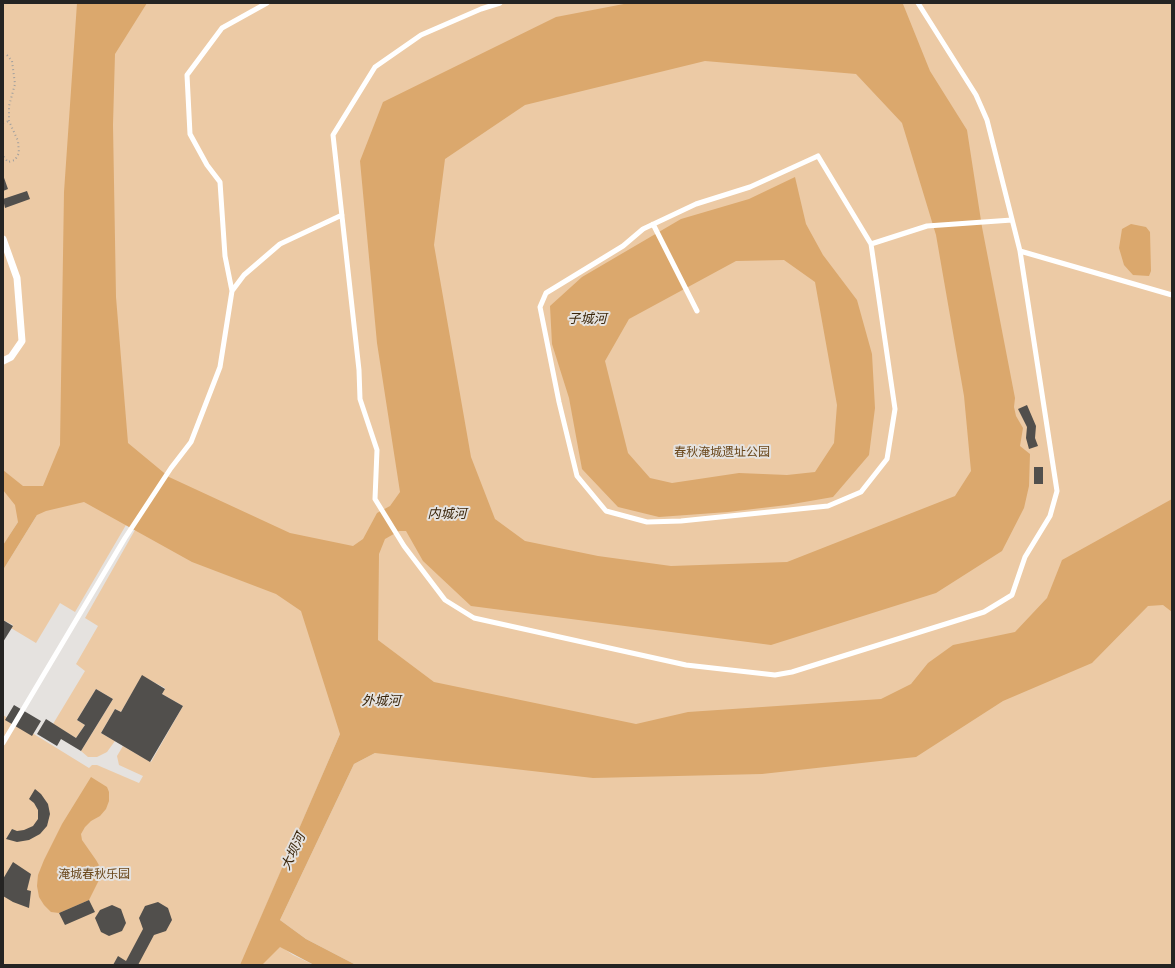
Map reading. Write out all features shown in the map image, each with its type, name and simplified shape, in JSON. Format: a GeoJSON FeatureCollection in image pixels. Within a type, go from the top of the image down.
{"type":"FeatureCollection","features":[{"type":"Feature","properties":{"kind":"street"},"geometry":{"type":"LineString","coordinates":[[3,239],[17,278],[22,341],[11,357],[3,361]]}},
{"type":"Feature","properties":{"kind":"lane"},"geometry":{"type":"LineString","coordinates":[[3,743],[5,736],[125,538],[171,468],[191,442],[220,367],[232,291],[225,256],[220,182],[207,165],[190,134],[187,75],[222,28],[267,3]]}},
{"type":"Feature","properties":{"kind":"lane"},"geometry":{"type":"LineString","coordinates":[[500,3],[481,9],[421,35],[375,68],[333,135],[359,370],[360,399],[377,450],[375,499],[404,546],[444,600],[474,618],[686,665],[775,675],[792,672],[984,612],[1012,595],[1025,557],[1050,516],[1057,491],[1020,251],[986,120],[976,95],[918,3]]}},
{"type":"Feature","properties":{"kind":"lane"},"geometry":{"type":"LineString","coordinates":[[818,156],[871,244],[895,409],[887,459],[861,492],[828,506],[681,521],[647,522],[606,510],[577,476],[559,402],[540,307],[546,293],[623,246],[643,229],[654,227],[696,204],[750,187],[818,156]]}},
{"type":"Feature","properties":{"kind":"lane"},"geometry":{"type":"LineString","coordinates":[[232,291],[244,275],[280,244],[342,215]]}},
{"type":"Feature","properties":{"kind":"lane"},"geometry":{"type":"LineString","coordinates":[[871,244],[927,226],[1012,220]]}},
{"type":"Feature","properties":{"kind":"lane"},"geometry":{"type":"LineString","coordinates":[[654,227],[696,311]]}},
{"type":"Feature","properties":{"kind":"lane"},"geometry":{"type":"LineString","coordinates":[[1020,251],[1172,295]]}},
{"type":"Feature","properties":{"kind":"path"},"geometry":{"type":"LineString","coordinates":[[3,55],[7,55],[12,61],[15,84],[9,106],[9,121],[18,141],[19,153],[15,160],[8,162],[3,156]]}},
{"type":"Feature","properties":{"kind":"path"},"geometry":{"type":"LineString","coordinates":[[3,123],[9,121]]}},
{"type":"Feature","properties":{"kind":"green space","name":"春秋淹城遗址公园"},"geometry":{"type":"Polygon","coordinates":[[[3,3],[1172,3],[1172,965],[356,965],[306,939],[280,920],[354,764],[375,753],[340,734],[256,929],[293,955],[314,965],[3,965],[3,715],[89,768],[92,765],[97,765],[139,783],[143,776],[119,765],[117,756],[123,746],[151,762],[183,706],[162,694],[165,688],[142,676],[121,712],[115,709],[101,733],[115,741],[107,752],[97,757],[88,757],[81,751],[113,699],[96,689],[77,720],[85,725],[76,738],[53,724],[85,671],[76,664],[98,626],[85,618],[135,530],[126,525],[75,612],[60,603],[36,643],[11,628],[13,625],[3,620],[3,570],[37,515],[18,522],[3,545],[3,3]]]}},
{"type":"Feature","properties":{"kind":"water"},"geometry":{"type":"Polygon","coordinates":[[[77,3],[147,3],[115,54],[113,125],[116,297],[128,443],[169,477],[290,533],[353,546],[363,539],[377,513],[390,506],[400,492],[377,343],[360,161],[383,102],[556,17],[629,3],[903,4],[930,71],[967,130],[982,227],[1015,398],[1014,407],[1016,416],[1023,428],[1020,446],[1030,454],[1029,486],[1024,508],[1002,551],[936,593],[771,645],[471,606],[423,561],[406,531],[399,531],[385,539],[379,554],[378,640],[434,682],[636,724],[688,712],[881,699],[911,684],[928,663],[953,645],[1015,632],[1047,598],[1062,560],[1172,499],[1172,612],[1163,605],[1148,606],[1092,663],[1003,701],[916,757],[762,774],[593,778],[375,753],[354,764],[280,920],[306,939],[356,965],[314,965],[280,947],[262,965],[240,965],[340,734],[301,611],[276,594],[192,562],[84,502],[46,511],[37,515],[3,570],[3,545],[18,522],[15,505],[3,490],[3,470],[23,486],[43,486],[60,445],[64,192],[77,3]],[[705,61],[525,105],[445,159],[434,245],[471,457],[495,519],[525,541],[598,556],[671,566],[787,562],[955,496],[971,471],[964,396],[936,235],[902,123],[856,74],[705,61]]]}},
{"type":"Feature","properties":{"kind":"water","name":"子城河"},"geometry":{"type":"Polygon","coordinates":[[[795,177],[806,224],[823,255],[857,300],[872,354],[875,408],[869,455],[833,497],[787,505],[728,512],[659,517],[618,507],[582,469],[569,398],[552,344],[550,306],[582,277],[681,219],[749,199],[795,177]],[[784,260],[736,261],[629,319],[605,361],[628,453],[650,478],[672,483],[739,473],[787,475],[815,472],[834,443],[837,405],[815,282],[784,260]]]}},
{"type":"Feature","properties":{"kind":"water"},"geometry":{"type":"Polygon","coordinates":[[[1131,224],[1146,227],[1150,232],[1151,271],[1149,276],[1133,275],[1124,265],[1119,248],[1122,229],[1131,224]]]}},
{"type":"Feature","properties":{"kind":"water"},"geometry":{"type":"Polygon","coordinates":[[[91,777],[107,787],[109,792],[109,801],[106,809],[100,816],[91,821],[85,827],[81,834],[82,840],[100,867],[99,880],[89,900],[59,913],[51,912],[39,897],[37,886],[38,875],[62,824],[91,777]]]}},
{"type":"Feature","properties":{"kind":"building"},"geometry":{"type":"Polygon","coordinates":[[[3,175],[8,189],[3,191],[3,175]]]}},
{"type":"Feature","properties":{"kind":"building"},"geometry":{"type":"Polygon","coordinates":[[[27,191],[30,199],[5,208],[3,199],[27,191]]]}},
{"type":"Feature","properties":{"kind":"building"},"geometry":{"type":"Polygon","coordinates":[[[1027,405],[1036,426],[1035,438],[1038,446],[1029,449],[1026,438],[1027,427],[1018,409],[1027,405]]]}},
{"type":"Feature","properties":{"kind":"building"},"geometry":{"type":"Polygon","coordinates":[[[1034,467],[1043,467],[1043,484],[1034,484],[1034,467]]]}},
{"type":"Feature","properties":{"kind":"building"},"geometry":{"type":"Polygon","coordinates":[[[3,620],[13,626],[3,642],[3,620]]]}},
{"type":"Feature","properties":{"kind":"building"},"geometry":{"type":"Polygon","coordinates":[[[142,675],[165,689],[162,694],[183,706],[150,762],[101,733],[115,709],[121,712],[142,675]]]}},
{"type":"Feature","properties":{"kind":"building"},"geometry":{"type":"Polygon","coordinates":[[[96,689],[113,699],[81,751],[61,739],[57,746],[37,734],[46,719],[76,738],[85,725],[77,720],[96,689]]]}},
{"type":"Feature","properties":{"kind":"building"},"geometry":{"type":"Polygon","coordinates":[[[14,705],[41,721],[32,736],[5,720],[14,705]]]}},
{"type":"Feature","properties":{"kind":"building"},"geometry":{"type":"Polygon","coordinates":[[[35,789],[41,794],[48,804],[50,814],[47,826],[40,834],[29,840],[17,842],[6,839],[12,829],[17,831],[24,830],[33,826],[38,819],[38,810],[34,803],[29,799],[35,789]]]}},
{"type":"Feature","properties":{"kind":"building"},"geometry":{"type":"Polygon","coordinates":[[[13,862],[31,874],[27,890],[31,891],[29,908],[13,902],[3,896],[3,879],[13,862]]]}},
{"type":"Feature","properties":{"kind":"building"},"geometry":{"type":"Polygon","coordinates":[[[89,900],[95,912],[65,925],[59,913],[89,900]]]}},
{"type":"Feature","properties":{"kind":"building"},"geometry":{"type":"Polygon","coordinates":[[[158,902],[168,908],[172,920],[166,931],[154,935],[138,965],[113,965],[118,956],[126,961],[143,929],[139,918],[145,906],[158,902]]]}},
{"type":"Feature","properties":{"kind":"building"},"geometry":{"type":"Polygon","coordinates":[[[112,905],[121,909],[126,923],[122,931],[109,936],[101,932],[95,918],[100,910],[112,905]]]}},
{"type":"Feature","properties":{"kind":"water label","name":"内城河"},"geometry":{"type":"Point","coordinates":[447,515]}},
{"type":"Feature","properties":{"kind":"water label","name":"外城河"},"geometry":{"type":"Point","coordinates":[381,702]}},
{"type":"Feature","properties":{"kind":"water label","name":"大坝河"},"geometry":{"type":"Point","coordinates":[294,852]}},
{"type":"Feature","properties":{"kind":"park label","name":"淹城春秋乐园"},"geometry":{"type":"Point","coordinates":[94,875]}}]}
